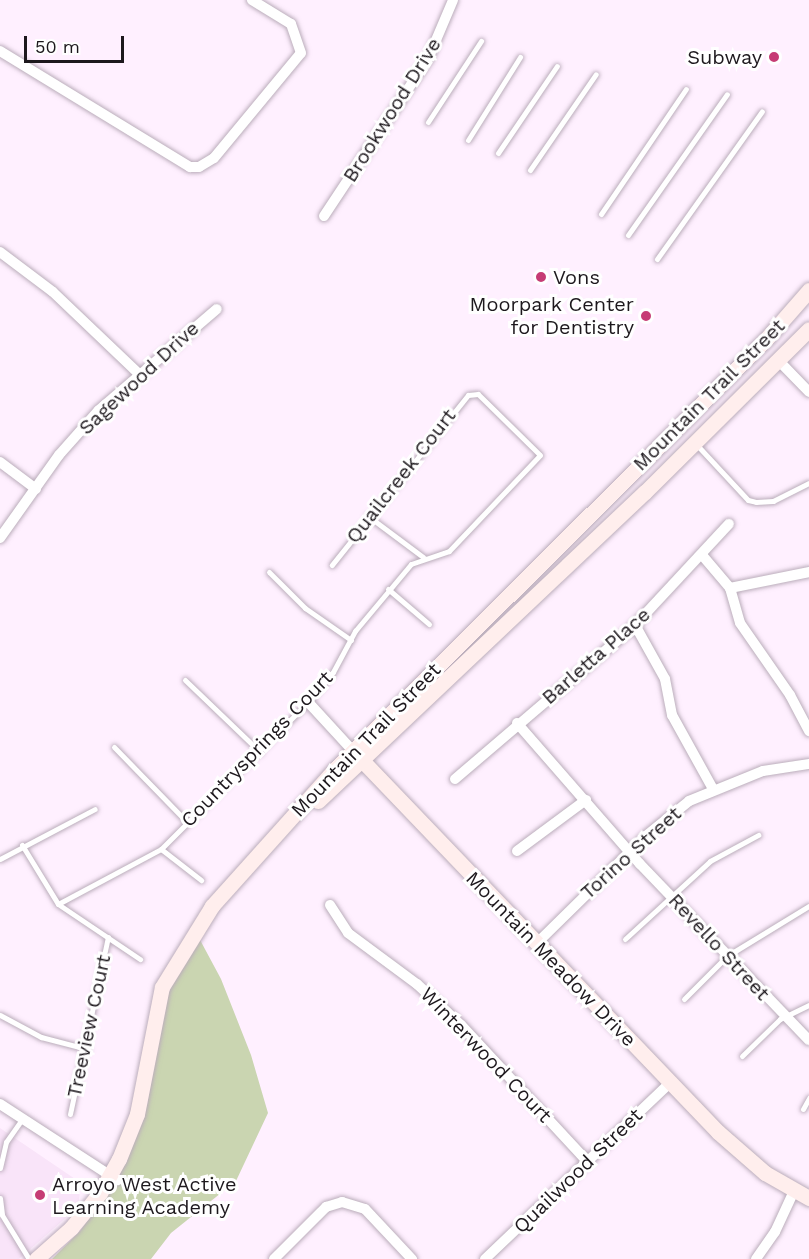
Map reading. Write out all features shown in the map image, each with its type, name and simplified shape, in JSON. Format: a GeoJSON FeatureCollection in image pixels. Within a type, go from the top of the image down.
{"type":"FeatureCollection","features":[{"type":"Feature","properties":{"kind":"street"},"geometry":{"type":"LineString","coordinates":[[0,51],[195,168],[209,163],[282,81],[300,57],[299,37],[283,17],[252,0]]}},
{"type":"Feature","properties":{"kind":"street","name":"Brookwood Drive"},"geometry":{"type":"LineString","coordinates":[[324,216],[428,59],[453,0]]}},
{"type":"Feature","properties":{"kind":"street"},"geometry":{"type":"LineString","coordinates":[[0,252],[53,291],[139,374]]}},
{"type":"Feature","properties":{"kind":"street","name":"Mountain Trail Street"},"geometry":{"type":"LineString","coordinates":[[52,1259],[80,1231],[113,1178],[138,1114],[162,987],[212,906],[244,868],[358,756],[767,338],[809,290]]}},
{"type":"Feature","properties":{"kind":"street","name":"Sagewood Drive"},"geometry":{"type":"LineString","coordinates":[[0,538],[84,427],[139,374],[217,309]]}},
{"type":"Feature","properties":{"kind":"street","name":"Mountain Trail Street"},"geometry":{"type":"LineString","coordinates":[[358,756],[694,443],[809,329]]}},
{"type":"Feature","properties":{"kind":"street"},"geometry":{"type":"LineString","coordinates":[[779,361],[809,392]]}},
{"type":"Feature","properties":{"kind":"street"},"geometry":{"type":"LineString","coordinates":[[0,462],[36,489]]}},
{"type":"Feature","properties":{"kind":"street","name":"Barletta Place"},"geometry":{"type":"LineString","coordinates":[[455,779],[517,723],[635,625],[729,525]]}},
{"type":"Feature","properties":{"kind":"street"},"geometry":{"type":"LineString","coordinates":[[702,555],[730,588],[740,622],[790,695],[809,730]]}},
{"type":"Feature","properties":{"kind":"street"},"geometry":{"type":"LineString","coordinates":[[730,588],[809,572]]}},
{"type":"Feature","properties":{"kind":"street"},"geometry":{"type":"LineString","coordinates":[[635,625],[665,679],[672,715],[713,789]]}},
{"type":"Feature","properties":{"kind":"street","name":"Mountain Meadow Drive"},"geometry":{"type":"LineString","coordinates":[[308,702],[536,944],[746,1160],[794,1191],[809,1197]]}},
{"type":"Feature","properties":{"kind":"street","name":"Revello Street"},"geometry":{"type":"LineString","coordinates":[[517,723],[727,956],[809,1040]]}},
{"type":"Feature","properties":{"kind":"street","name":"Torino Street"},"geometry":{"type":"LineString","coordinates":[[536,944],[666,818],[713,789],[763,771],[809,764]]}},
{"type":"Feature","properties":{"kind":"street"},"geometry":{"type":"LineString","coordinates":[[518,851],[586,800]]}},
{"type":"Feature","properties":{"kind":"street","name":"Winterwood Court"},"geometry":{"type":"LineString","coordinates":[[330,905],[348,933],[417,984],[461,1025],[588,1161]]}},
{"type":"Feature","properties":{"kind":"street","name":"Quailwood Street"},"geometry":{"type":"LineString","coordinates":[[486,1259],[670,1083]]}},
{"type":"Feature","properties":{"kind":"street"},"geometry":{"type":"LineString","coordinates":[[0,1104],[113,1178]]}},
{"type":"Feature","properties":{"kind":"street","name":"Mountain Trail Street"},"geometry":{"type":"LineString","coordinates":[[36,1259],[71,1228],[113,1178]]}},
{"type":"Feature","properties":{"kind":"street"},"geometry":{"type":"LineString","coordinates":[[756,1259],[776,1232],[794,1191]]}},
{"type":"Feature","properties":{"kind":"street"},"geometry":{"type":"LineString","coordinates":[[274,1259],[326,1207],[342,1202],[365,1209],[412,1259]]}},
{"type":"Feature","properties":{"kind":"lane"},"geometry":{"type":"LineString","coordinates":[[428,122],[481,42]]}},
{"type":"Feature","properties":{"kind":"lane"},"geometry":{"type":"LineString","coordinates":[[468,140],[520,57]]}},
{"type":"Feature","properties":{"kind":"lane"},"geometry":{"type":"LineString","coordinates":[[498,153],[557,66]]}},
{"type":"Feature","properties":{"kind":"lane"},"geometry":{"type":"LineString","coordinates":[[530,170],[596,74]]}},
{"type":"Feature","properties":{"kind":"lane"},"geometry":{"type":"LineString","coordinates":[[601,214],[686,89]]}},
{"type":"Feature","properties":{"kind":"lane"},"geometry":{"type":"LineString","coordinates":[[628,235],[727,94]]}},
{"type":"Feature","properties":{"kind":"lane"},"geometry":{"type":"LineString","coordinates":[[657,259],[762,111]]}},
{"type":"Feature","properties":{"kind":"lane","name":"Quailcreek Court"},"geometry":{"type":"LineString","coordinates":[[332,565],[458,402],[473,393],[540,455],[449,551],[423,557]]}},
{"type":"Feature","properties":{"kind":"lane"},"geometry":{"type":"LineString","coordinates":[[694,443],[748,500],[773,501],[809,483]]}},
{"type":"Feature","properties":{"kind":"lane"},"geometry":{"type":"LineString","coordinates":[[368,516],[423,557]]}},
{"type":"Feature","properties":{"kind":"lane","name":"Countrysprings Court"},"geometry":{"type":"LineString","coordinates":[[58,904],[161,849],[308,702],[333,672],[351,640],[388,589],[423,557]]}},
{"type":"Feature","properties":{"kind":"lane"},"geometry":{"type":"LineString","coordinates":[[269,573],[305,608],[351,640]]}},
{"type":"Feature","properties":{"kind":"lane"},"geometry":{"type":"LineString","coordinates":[[388,589],[429,624]]}},
{"type":"Feature","properties":{"kind":"lane"},"geometry":{"type":"LineString","coordinates":[[184,680],[260,752]]}},
{"type":"Feature","properties":{"kind":"lane"},"geometry":{"type":"LineString","coordinates":[[114,747],[187,822]]}},
{"type":"Feature","properties":{"kind":"lane"},"geometry":{"type":"LineString","coordinates":[[0,859],[22,845],[95,809]]}},
{"type":"Feature","properties":{"kind":"lane"},"geometry":{"type":"LineString","coordinates":[[626,939],[711,861],[758,835]]}},
{"type":"Feature","properties":{"kind":"lane"},"geometry":{"type":"LineString","coordinates":[[22,845],[58,904],[140,959]]}},
{"type":"Feature","properties":{"kind":"lane"},"geometry":{"type":"LineString","coordinates":[[161,849],[201,880]]}},
{"type":"Feature","properties":{"kind":"lane"},"geometry":{"type":"LineString","coordinates":[[684,999],[727,956],[809,906]]}},
{"type":"Feature","properties":{"kind":"lane","name":"Treeview Court"},"geometry":{"type":"LineString","coordinates":[[70,1114],[87,1049],[108,937]]}},
{"type":"Feature","properties":{"kind":"lane"},"geometry":{"type":"LineString","coordinates":[[742,1056],[773,1024],[809,1005]]}},
{"type":"Feature","properties":{"kind":"lane"},"geometry":{"type":"LineString","coordinates":[[0,1015],[40,1037],[87,1049]]}},
{"type":"Feature","properties":{"kind":"lane"},"geometry":{"type":"LineString","coordinates":[[803,1110],[809,1098]]}},
{"type":"Feature","properties":{"kind":"lane"},"geometry":{"type":"LineString","coordinates":[[0,1168],[6,1142],[22,1119]]}},
{"type":"Feature","properties":{"kind":"lane"},"geometry":{"type":"LineString","coordinates":[[0,1198],[2,1215],[29,1259]]}},
{"type":"Feature","properties":{"kind":"shaded area","name":"Arroyo West Active Learning Academy"},"geometry":{"type":"Polygon","coordinates":[[[0,1128],[81,1183],[78,1207],[19,1259],[0,1259],[0,1128]]]}},
{"type":"Feature","properties":{"kind":"green space"},"geometry":{"type":"Polygon","coordinates":[[[199,938],[221,979],[251,1055],[268,1113],[236,1181],[171,1233],[151,1259],[52,1259],[80,1231],[117,1180],[147,1105],[164,1007],[172,984],[199,938]]]}},
{"type":"Feature","properties":{"kind":"place","name":"Subway"},"geometry":{"type":"Point","coordinates":[774,57]}},
{"type":"Feature","properties":{"kind":"place","name":"Vons"},"geometry":{"type":"Point","coordinates":[541,277]}},
{"type":"Feature","properties":{"kind":"place","name":"Moorpark Center for Dentistry"},"geometry":{"type":"Point","coordinates":[646,316]}},
{"type":"Feature","properties":{"kind":"place","name":"Arroyo West Active Learning Academy"},"geometry":{"type":"Point","coordinates":[40,1195]}}]}
